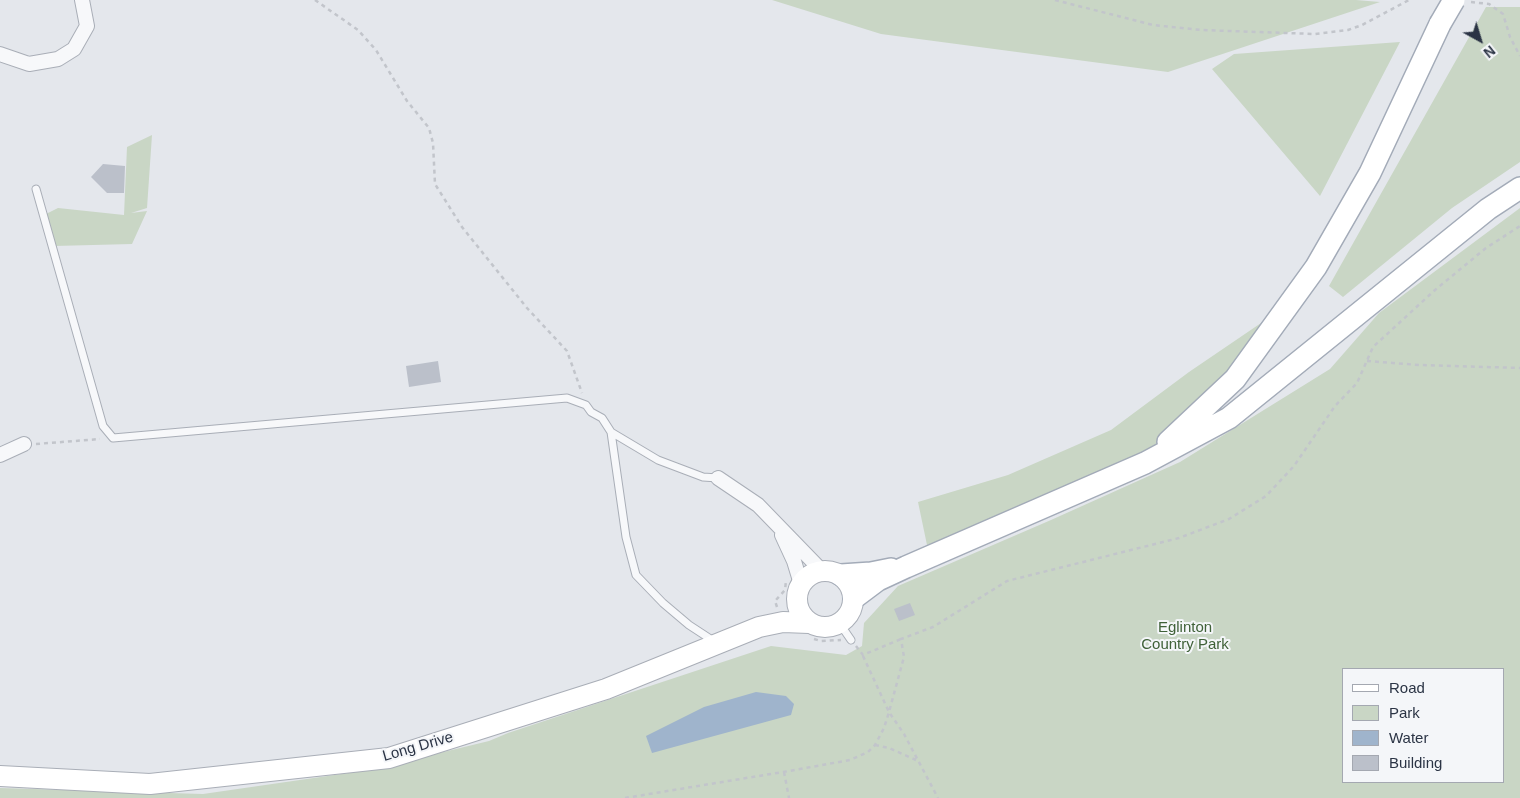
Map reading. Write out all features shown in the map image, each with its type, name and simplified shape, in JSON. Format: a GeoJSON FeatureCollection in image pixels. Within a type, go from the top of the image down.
{"type":"FeatureCollection","features":[{"type":"Feature","properties":{"kind":"main road"},"geometry":{"type":"LineString","coordinates":[[1146,463],[1236,379],[1316,267],[1370,173],[1440,24],[1462,1]]}},
{"type":"Feature","properties":{"kind":"main road"},"geometry":{"type":"LineString","coordinates":[[854,598],[878,580],[906,566],[1146,463],[1229,418],[1488,208],[1520,188]]}},
{"type":"Feature","properties":{"kind":"main road"},"geometry":{"type":"LineString","coordinates":[[832,573],[850,585],[854,598],[851,613],[846,619],[846,632],[833,627],[817,627],[809,623],[800,612],[799,591],[807,578],[814,573],[832,573],[871,573],[906,566]]}},
{"type":"Feature","properties":{"kind":"main road","name":"Long Drive"},"geometry":{"type":"LineString","coordinates":[[759,627],[779,613],[799,591]]}},
{"type":"Feature","properties":{"kind":"main road","name":"Long Drive"},"geometry":{"type":"LineString","coordinates":[[0,776],[150,784],[389,758],[606,689],[759,627],[783,622],[809,623]]}},
{"type":"Feature","properties":{"kind":"street"},"geometry":{"type":"LineString","coordinates":[[0,54],[29,64],[58,59],[74,49],[88,26],[82,0]]}},
{"type":"Feature","properties":{"kind":"street"},"geometry":{"type":"LineString","coordinates":[[0,455],[24,444]]}},
{"type":"Feature","properties":{"kind":"street"},"geometry":{"type":"LineString","coordinates":[[718,478],[758,505],[778,527],[832,573]]}},
{"type":"Feature","properties":{"kind":"street"},"geometry":{"type":"LineString","coordinates":[[778,527],[794,561],[799,591]]}},
{"type":"Feature","properties":{"kind":"lane"},"geometry":{"type":"LineString","coordinates":[[36,189],[103,426],[113,438],[566,398],[586,405],[591,412],[602,418],[611,432],[626,537],[636,575],[663,603],[689,625],[717,644]]}},
{"type":"Feature","properties":{"kind":"lane"},"geometry":{"type":"LineString","coordinates":[[611,432],[658,460],[703,477],[718,478]]}},
{"type":"Feature","properties":{"kind":"path"},"geometry":{"type":"LineString","coordinates":[[314,0],[358,30],[376,50],[407,101],[429,128],[433,143],[435,184],[462,227],[527,308],[567,351],[586,405]]}},
{"type":"Feature","properties":{"kind":"path"},"geometry":{"type":"LineString","coordinates":[[1055,0],[1153,24],[1201,30],[1315,34],[1348,30],[1362,25],[1409,0]]}},
{"type":"Feature","properties":{"kind":"path"},"geometry":{"type":"LineString","coordinates":[[1462,1],[1489,4],[1503,14],[1510,38],[1520,56]]}},
{"type":"Feature","properties":{"kind":"path"},"geometry":{"type":"LineString","coordinates":[[625,798],[850,760],[868,752],[875,745],[884,728],[889,712],[904,657],[902,639],[933,627],[1007,580],[1179,538],[1229,519],[1266,496],[1294,466],[1336,406],[1357,383],[1373,347],[1435,290],[1486,248],[1520,226]]}},
{"type":"Feature","properties":{"kind":"path"},"geometry":{"type":"LineString","coordinates":[[1367,361],[1419,365],[1520,368]]}},
{"type":"Feature","properties":{"kind":"path"},"geometry":{"type":"LineString","coordinates":[[24,444],[113,438]]}},
{"type":"Feature","properties":{"kind":"path"},"geometry":{"type":"LineString","coordinates":[[864,656],[889,712],[904,734],[938,798]]}},
{"type":"Feature","properties":{"kind":"path"},"geometry":{"type":"LineString","coordinates":[[875,745],[890,748],[917,761]]}},
{"type":"Feature","properties":{"kind":"path"},"geometry":{"type":"LineString","coordinates":[[784,772],[789,798]]}},
{"type":"Feature","properties":{"kind":"green space"},"geometry":{"type":"Polygon","coordinates":[[[772,0],[1356,0],[1380,2],[1168,72],[881,34],[772,0]]]}},
{"type":"Feature","properties":{"kind":"green space"},"geometry":{"type":"Polygon","coordinates":[[[1486,7],[1520,7],[1520,162],[1452,208],[1343,297],[1329,286],[1486,7]]]}},
{"type":"Feature","properties":{"kind":"green space"},"geometry":{"type":"Polygon","coordinates":[[[1400,42],[1320,196],[1212,69],[1234,54],[1400,42]]]}},
{"type":"Feature","properties":{"kind":"green space"},"geometry":{"type":"Polygon","coordinates":[[[152,135],[147,208],[131,213],[147,211],[132,244],[54,246],[44,215],[58,208],[124,215],[127,147],[152,135]]]}},
{"type":"Feature","properties":{"kind":"green space","name":"Eglinton Country Park"},"geometry":{"type":"Polygon","coordinates":[[[1520,208],[1520,798],[0,798],[0,788],[203,794],[369,770],[489,741],[508,733],[771,646],[846,655],[862,646],[864,623],[898,586],[1180,462],[1330,369],[1379,313],[1520,208]]]}},
{"type":"Feature","properties":{"kind":"green space"},"geometry":{"type":"Polygon","coordinates":[[[1264,321],[1267,335],[1177,433],[1115,476],[927,545],[918,502],[1008,475],[1111,430],[1189,372],[1264,321]]]}},
{"type":"Feature","properties":{"kind":"water"},"geometry":{"type":"Polygon","coordinates":[[[756,692],[786,696],[794,704],[791,715],[652,753],[646,736],[704,707],[756,692]]]}},
{"type":"Feature","properties":{"kind":"building"},"geometry":{"type":"Polygon","coordinates":[[[103,164],[125,166],[124,193],[107,193],[91,177],[103,164]]]}},
{"type":"Feature","properties":{"kind":"building"},"geometry":{"type":"Polygon","coordinates":[[[438,361],[441,382],[409,387],[406,366],[438,361]]]}},
{"type":"Feature","properties":{"kind":"building"},"geometry":{"type":"Polygon","coordinates":[[[910,603],[915,615],[899,621],[894,609],[910,603]]]}}]}
